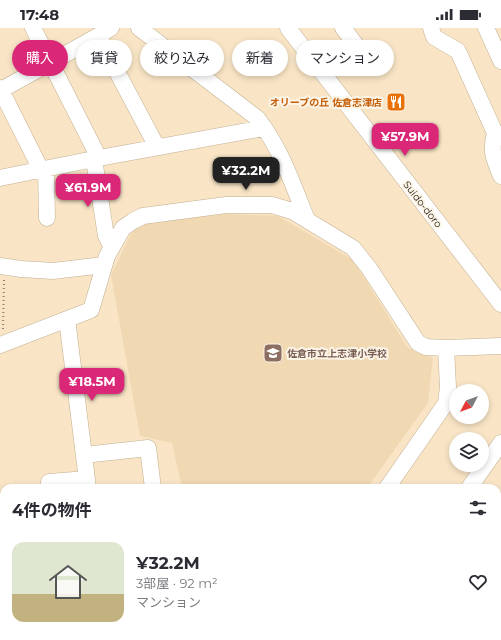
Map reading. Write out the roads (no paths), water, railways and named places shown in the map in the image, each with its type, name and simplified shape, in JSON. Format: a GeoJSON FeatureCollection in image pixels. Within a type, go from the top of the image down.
{"type":"FeatureCollection","features":[{"type":"Feature","properties":{"kind":"street"},"geometry":{"type":"LineString","coordinates":[[33,28],[39,40]]}},
{"type":"Feature","properties":{"kind":"street"},"geometry":{"type":"LineString","coordinates":[[139,28],[256,118],[264,128],[286,166],[307,220]]}},
{"type":"Feature","properties":{"kind":"street","name":"Suido-doro"},"geometry":{"type":"LineString","coordinates":[[288,28],[297,40]]}},
{"type":"Feature","properties":{"kind":"street"},"geometry":{"type":"LineString","coordinates":[[343,28],[352,40]]}},
{"type":"Feature","properties":{"kind":"street"},"geometry":{"type":"LineString","coordinates":[[430,28],[434,37],[458,52],[498,132],[493,140],[492,156],[501,176]]}},
{"type":"Feature","properties":{"kind":"street"},"geometry":{"type":"LineString","coordinates":[[486,28],[501,61]]}},
{"type":"Feature","properties":{"kind":"street"},"geometry":{"type":"LineString","coordinates":[[68,52],[105,32],[157,147]]}},
{"type":"Feature","properties":{"kind":"street"},"geometry":{"type":"LineString","coordinates":[[24,76],[0,89],[43,169],[47,218]]}},
{"type":"Feature","properties":{"kind":"street"},"geometry":{"type":"LineString","coordinates":[[57,76],[97,158],[106,236],[112,247]]}},
{"type":"Feature","properties":{"kind":"street","name":"Suido-doro"},"geometry":{"type":"LineString","coordinates":[[325,76],[501,304]]}},
{"type":"Feature","properties":{"kind":"street"},"geometry":{"type":"LineString","coordinates":[[0,178],[97,158],[264,128]]}},
{"type":"Feature","properties":{"kind":"street"},"geometry":{"type":"LineString","coordinates":[[1,345],[92,310],[107,256],[123,228],[143,216],[226,205],[272,205],[292,211],[353,248],[369,268],[418,343],[426,347],[446,348],[501,346]]}},
{"type":"Feature","properties":{"kind":"street"},"geometry":{"type":"LineString","coordinates":[[2,266],[53,271],[104,265]]}},
{"type":"Feature","properties":{"kind":"street"},"geometry":{"type":"LineString","coordinates":[[49,484],[49,482],[87,483],[68,319]]}},
{"type":"Feature","properties":{"kind":"street"},"geometry":{"type":"LineString","coordinates":[[390,484],[446,403],[448,387],[446,348]]}},
{"type":"Feature","properties":{"kind":"street"},"geometry":{"type":"LineString","coordinates":[[472,484],[501,443]]}},
{"type":"Feature","properties":{"kind":"street"},"geometry":{"type":"LineString","coordinates":[[84,455],[148,448],[152,484]]}},
{"type":"Feature","properties":{"kind":"place","name":"オリーブの丘 佐倉志津店"},"geometry":{"type":"Point","coordinates":[396,102]}},
{"type":"Feature","properties":{"kind":"place","name":"佐倉市立上志津小学校"},"geometry":{"type":"Point","coordinates":[273,353]}}]}
